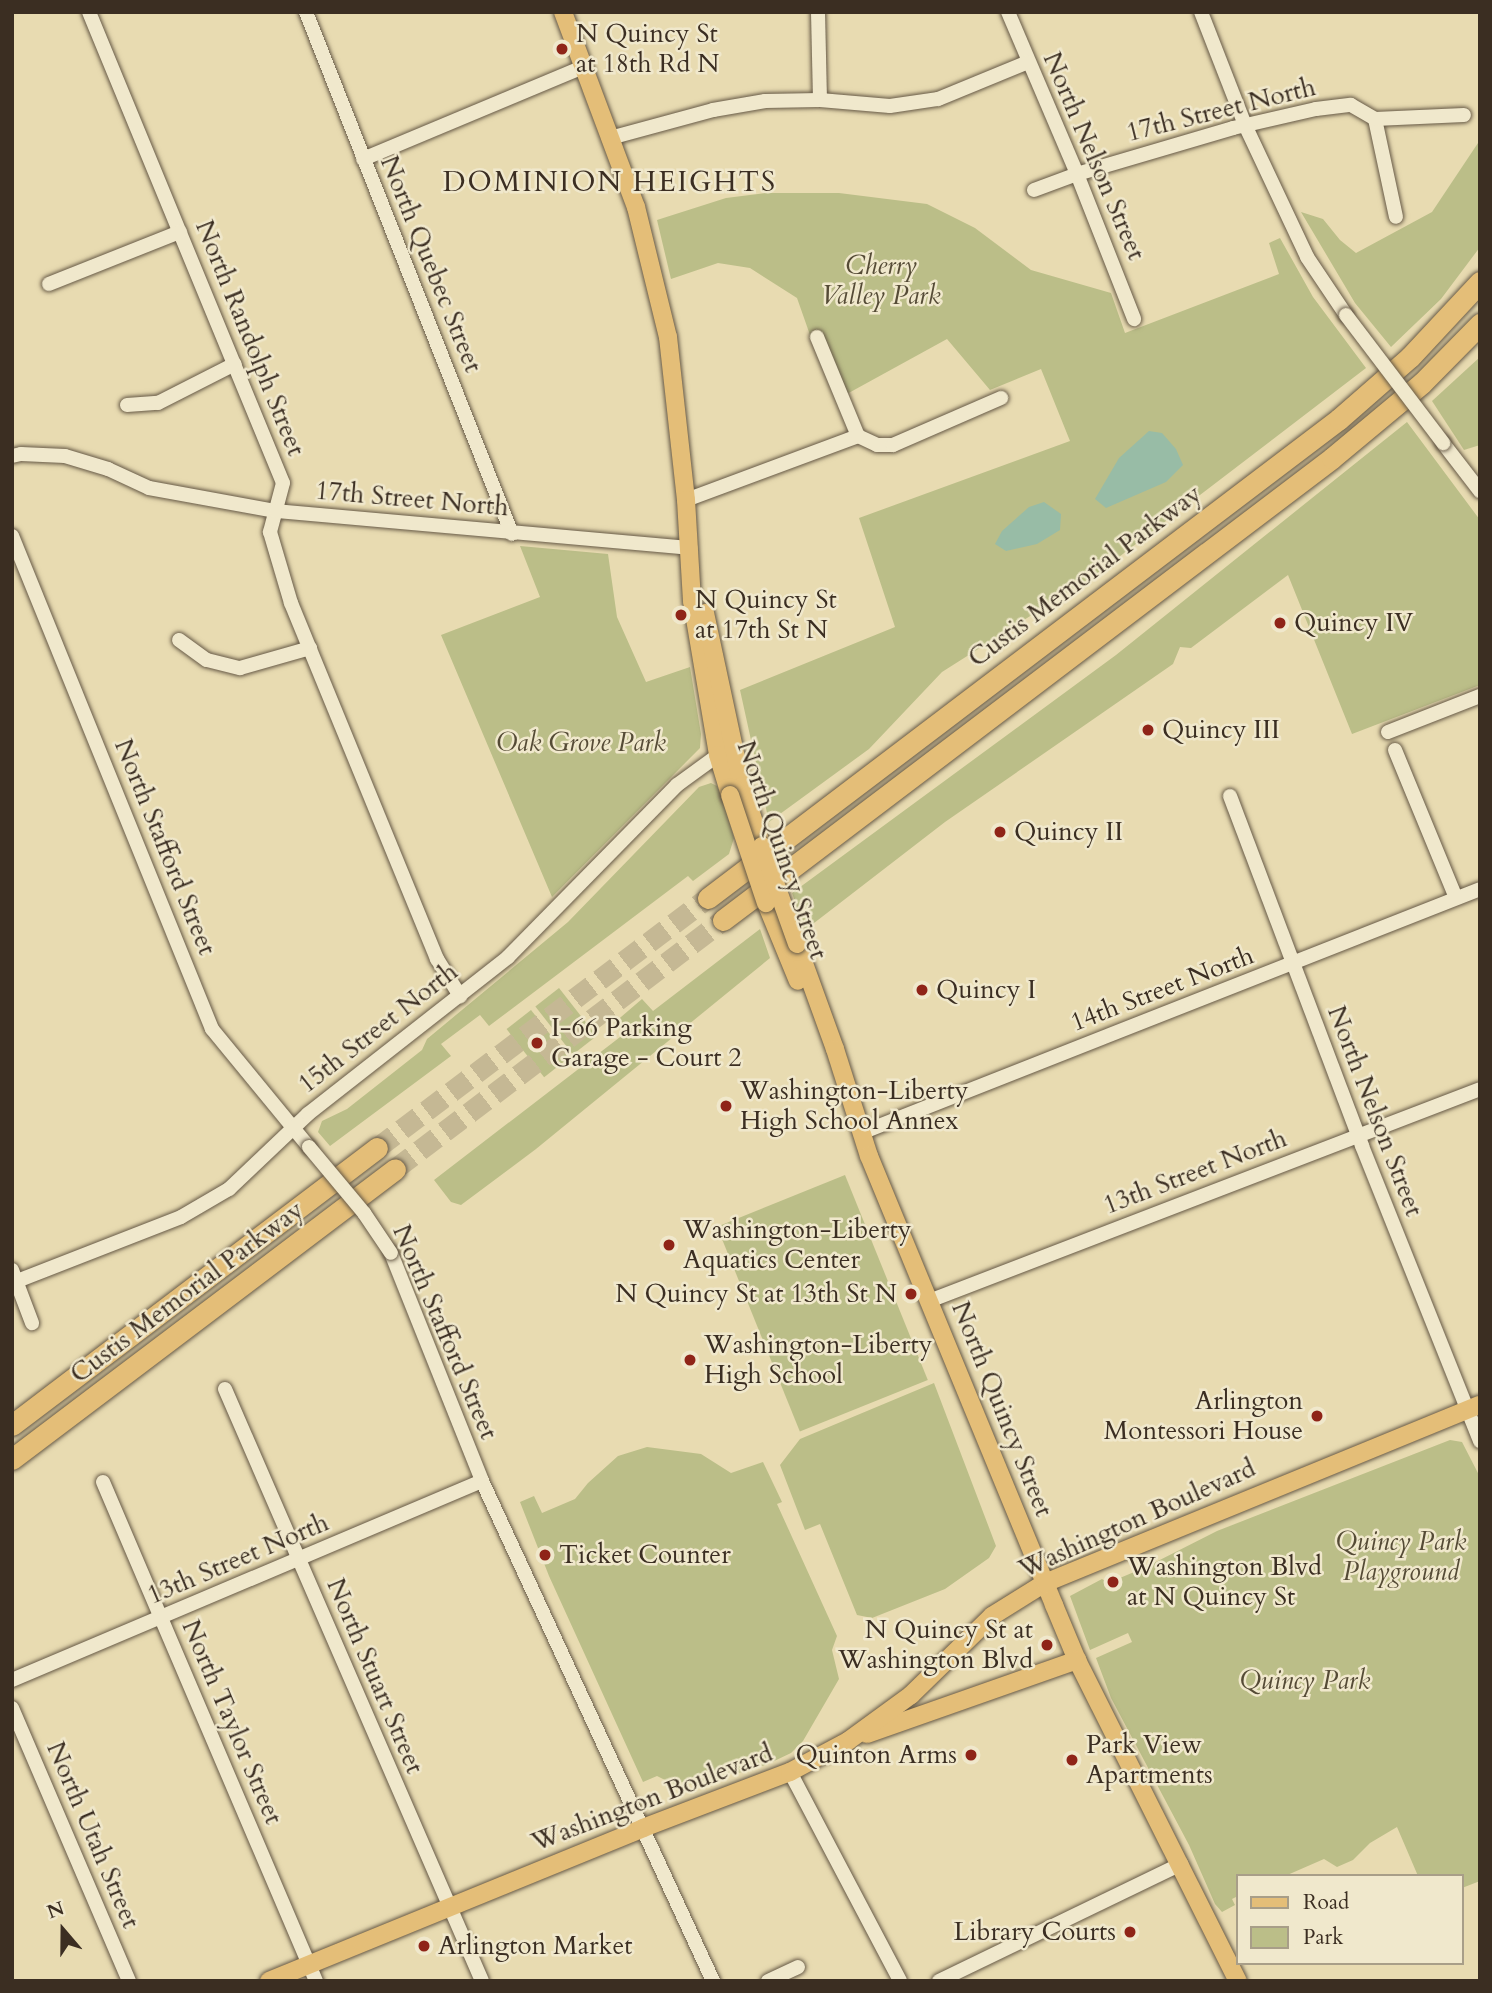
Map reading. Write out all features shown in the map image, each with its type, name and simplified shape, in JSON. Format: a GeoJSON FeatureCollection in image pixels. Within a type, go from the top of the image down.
{"type":"FeatureCollection","features":[{"type":"Feature","properties":{"kind":"highway","name":"Custis Memorial Parkway"},"geometry":{"type":"LineString","coordinates":[[708,898],[1339,419],[1410,358],[1480,282]]}},
{"type":"Feature","properties":{"kind":"highway","name":"Custis Memorial Parkway"},"geometry":{"type":"LineString","coordinates":[[723,920],[1332,458],[1422,383],[1480,324]]}},
{"type":"Feature","properties":{"kind":"highway","name":"Custis Memorial Parkway"},"geometry":{"type":"LineString","coordinates":[[12,1425],[377,1148]]}},
{"type":"Feature","properties":{"kind":"highway","name":"Custis Memorial Parkway"},"geometry":{"type":"LineString","coordinates":[[12,1459],[395,1169]]}},
{"type":"Feature","properties":{"kind":"main road","name":"North Quincy Street"},"geometry":{"type":"LineString","coordinates":[[563,12],[644,234],[668,337],[686,500],[692,601],[726,750],[766,903],[792,948],[835,1049],[858,1126],[1077,1660],[1238,1981]]}},
{"type":"Feature","properties":{"kind":"main road","name":"Washington Boulevard"},"geometry":{"type":"LineString","coordinates":[[270,1981],[312,1973],[447,1907],[790,1772],[848,1741],[911,1695],[992,1616],[1045,1583],[1473,1407]]}},
{"type":"Feature","properties":{"kind":"main road"},"geometry":{"type":"LineString","coordinates":[[848,1741],[1077,1660]]}},
{"type":"Feature","properties":{"kind":"street","name":"North Randolph Street"},"geometry":{"type":"LineString","coordinates":[[89,12],[284,483],[270,532],[292,603],[437,959],[460,996]]}},
{"type":"Feature","properties":{"kind":"street","name":"North Quebec Street"},"geometry":{"type":"LineString","coordinates":[[306,12],[512,534]]}},
{"type":"Feature","properties":{"kind":"street"},"geometry":{"type":"LineString","coordinates":[[818,12],[820,100]]}},
{"type":"Feature","properties":{"kind":"street","name":"North Nelson Street"},"geometry":{"type":"LineString","coordinates":[[1008,12],[1077,174],[1134,319]]}},
{"type":"Feature","properties":{"kind":"street"},"geometry":{"type":"LineString","coordinates":[[1201,12],[1245,125],[1307,257],[1346,315],[1480,491]]}},
{"type":"Feature","properties":{"kind":"street"},"geometry":{"type":"LineString","coordinates":[[610,138],[713,110],[765,101],[820,100],[890,106],[938,99],[1028,62]]}},
{"type":"Feature","properties":{"kind":"street"},"geometry":{"type":"LineString","coordinates":[[363,159],[583,67]]}},
{"type":"Feature","properties":{"kind":"street","name":"17th Street North"},"geometry":{"type":"LineString","coordinates":[[1034,190],[1077,174],[1245,125],[1351,105],[1375,119],[1464,115]]}},
{"type":"Feature","properties":{"kind":"street"},"geometry":{"type":"LineString","coordinates":[[1375,119],[1396,217]]}},
{"type":"Feature","properties":{"kind":"street"},"geometry":{"type":"LineString","coordinates":[[50,284],[180,232]]}},
{"type":"Feature","properties":{"kind":"street"},"geometry":{"type":"LineString","coordinates":[[817,337],[858,436],[877,445],[893,445],[1002,398]]}},
{"type":"Feature","properties":{"kind":"street"},"geometry":{"type":"LineString","coordinates":[[127,405],[158,403],[234,364]]}},
{"type":"Feature","properties":{"kind":"street"},"geometry":{"type":"LineString","coordinates":[[686,500],[858,436]]}},
{"type":"Feature","properties":{"kind":"street","name":"17th Street North"},"geometry":{"type":"LineString","coordinates":[[12,456],[65,456],[107,468],[149,488],[276,511],[690,548]]}},
{"type":"Feature","properties":{"kind":"street","name":"North Stafford Street"},"geometry":{"type":"LineString","coordinates":[[12,536],[212,1029],[364,1213],[391,1253],[482,1481],[713,1981]]}},
{"type":"Feature","properties":{"kind":"street"},"geometry":{"type":"LineString","coordinates":[[179,640],[207,660],[240,668],[310,648]]}},
{"type":"Feature","properties":{"kind":"street"},"geometry":{"type":"LineString","coordinates":[[1388,732],[1480,696]]}},
{"type":"Feature","properties":{"kind":"street","name":"15th Street North"},"geometry":{"type":"LineString","coordinates":[[14,1278],[206,1205],[256,1166],[293,1128],[508,957],[677,785],[726,750]]}},
{"type":"Feature","properties":{"kind":"street"},"geometry":{"type":"LineString","coordinates":[[1395,750],[1456,898]]}},
{"type":"Feature","properties":{"kind":"street","name":"North Nelson Street"},"geometry":{"type":"LineString","coordinates":[[1230,796],[1359,1136],[1473,1407],[1480,1441]]}},
{"type":"Feature","properties":{"kind":"street","name":"14th Street North"},"geometry":{"type":"LineString","coordinates":[[858,1126],[1292,964],[1480,889]]}},
{"type":"Feature","properties":{"kind":"street","name":"13th Street North"},"geometry":{"type":"LineString","coordinates":[[929,1301],[1480,1089]]}},
{"type":"Feature","properties":{"kind":"street"},"geometry":{"type":"LineString","coordinates":[[14,1278],[32,1323]]}},
{"type":"Feature","properties":{"kind":"street","name":"North Stuart Street"},"geometry":{"type":"LineString","coordinates":[[225,1389],[481,1981]]}},
{"type":"Feature","properties":{"kind":"street","name":"13th Street North"},"geometry":{"type":"LineString","coordinates":[[12,1680],[482,1481]]}},
{"type":"Feature","properties":{"kind":"street","name":"North Taylor Street"},"geometry":{"type":"LineString","coordinates":[[103,1482],[312,1973]]}},
{"type":"Feature","properties":{"kind":"street","name":"North Utah Street"},"geometry":{"type":"LineString","coordinates":[[12,1708],[129,1981]]}},
{"type":"Feature","properties":{"kind":"street"},"geometry":{"type":"LineString","coordinates":[[790,1772],[900,1981]]}},
{"type":"Feature","properties":{"kind":"street"},"geometry":{"type":"LineString","coordinates":[[939,1981],[1181,1864]]}},
{"type":"Feature","properties":{"kind":"street"},"geometry":{"type":"LineString","coordinates":[[768,1981],[797,1967]]}},
{"type":"Feature","properties":{"kind":"green space"},"geometry":{"type":"Polygon","coordinates":[[[1480,140],[1480,247],[1441,299],[1391,347],[1355,303],[1301,212],[1323,219],[1340,240],[1356,253],[1432,212],[1480,140]]]}},
{"type":"Feature","properties":{"kind":"green space","name":"Cherry Valley Park"},"geometry":{"type":"Polygon","coordinates":[[[766,193],[839,193],[927,204],[975,228],[1031,270],[1111,293],[1125,333],[1279,274],[1269,243],[1280,238],[1313,297],[1366,368],[1098,573],[942,672],[869,749],[769,822],[740,690],[895,627],[859,518],[1070,441],[1041,369],[990,390],[947,339],[845,395],[820,334],[810,335],[797,298],[750,268],[718,263],[671,279],[657,220],[726,198],[766,193]]]}},
{"type":"Feature","properties":{"kind":"green space"},"geometry":{"type":"Polygon","coordinates":[[[1480,357],[1480,445],[1464,450],[1432,401],[1480,357]]]}},
{"type":"Feature","properties":{"kind":"green space"},"geometry":{"type":"Polygon","coordinates":[[[1407,422],[1480,520],[1480,685],[1352,734],[1288,575],[1191,648],[1180,647],[1173,664],[945,822],[805,930],[792,893],[1116,655],[1407,422]]]}},
{"type":"Feature","properties":{"kind":"green space","name":"Oak Grove Park"},"geometry":{"type":"Polygon","coordinates":[[[520,546],[608,554],[617,617],[646,682],[690,667],[701,734],[700,748],[552,897],[441,635],[540,597],[520,546]]]}},
{"type":"Feature","properties":{"kind":"green space"},"geometry":{"type":"Polygon","coordinates":[[[711,783],[717,786],[723,800],[734,838],[729,854],[693,881],[688,876],[489,1026],[480,1015],[441,1044],[451,1056],[330,1146],[318,1132],[322,1121],[347,1109],[422,1050],[427,1039],[568,922],[699,787],[711,783]]]}},
{"type":"Feature","properties":{"kind":"green space"},"geometry":{"type":"Polygon","coordinates":[[[760,929],[770,958],[536,1149],[461,1205],[451,1202],[434,1180],[624,1034],[614,1023],[642,999],[653,1011],[760,929]]]}},
{"type":"Feature","properties":{"kind":"green space"},"geometry":{"type":"Polygon","coordinates":[[[559,988],[597,1036],[573,1055],[535,1006],[559,988]]]}},
{"type":"Feature","properties":{"kind":"green space","name":"I-66 Parking Garage - Court 2"},"geometry":{"type":"Polygon","coordinates":[[[531,1010],[569,1058],[544,1077],[507,1029],[531,1010]]]}},
{"type":"Feature","properties":{"kind":"green space"},"geometry":{"type":"Polygon","coordinates":[[[845,1175],[928,1380],[800,1432],[717,1227],[845,1175]]]}},
{"type":"Feature","properties":{"kind":"green space"},"geometry":{"type":"Polygon","coordinates":[[[934,1383],[996,1546],[989,1558],[945,1589],[872,1618],[857,1615],[820,1524],[805,1530],[780,1465],[800,1439],[934,1383]]]}},
{"type":"Feature","properties":{"kind":"green space","name":"Quincy Park"},"geometry":{"type":"Polygon","coordinates":[[[1450,1440],[1462,1442],[1480,1477],[1480,1881],[1464,1887],[1464,1874],[1417,1874],[1397,1827],[1370,1843],[1353,1860],[1337,1867],[1324,1859],[1290,1874],[1236,1874],[1236,1897],[1232,1899],[1235,1905],[1222,1912],[1215,1904],[1189,1845],[1111,1698],[1096,1658],[1132,1642],[1128,1633],[1090,1650],[1070,1596],[1102,1579],[1108,1583],[1146,1567],[1217,1531],[1450,1440]]]}},
{"type":"Feature","properties":{"kind":"green space"},"geometry":{"type":"Polygon","coordinates":[[[647,1447],[701,1454],[731,1473],[763,1462],[782,1502],[777,1504],[837,1636],[832,1650],[839,1679],[803,1741],[791,1753],[768,1764],[744,1772],[719,1775],[691,1785],[688,1780],[675,1785],[657,1776],[643,1782],[549,1576],[520,1502],[534,1496],[542,1513],[575,1499],[588,1483],[618,1456],[647,1447]]]}},
{"type":"Feature","properties":{"kind":"shaded area"},"geometry":{"type":"Polygon","coordinates":[[[1149,431],[1162,433],[1176,449],[1183,465],[1166,482],[1106,508],[1095,499],[1119,458],[1149,431]]]}},
{"type":"Feature","properties":{"kind":"shaded area"},"geometry":{"type":"Polygon","coordinates":[[[1044,502],[1061,514],[1060,530],[1037,544],[1006,551],[995,544],[1002,531],[1029,507],[1044,502]]]}},
{"type":"Feature","properties":{"kind":"tunnel"},"geometry":{"type":"LineString","coordinates":[[377,1148],[708,898]]}},
{"type":"Feature","properties":{"kind":"tunnel"},"geometry":{"type":"LineString","coordinates":[[395,1169],[723,920]]}},
{"type":"Feature","properties":{"kind":"place","name":"N Quincy St at 18th Rd N"},"geometry":{"type":"Point","coordinates":[562,49]}},
{"type":"Feature","properties":{"kind":"place","name":"N Quincy St at 17th St N"},"geometry":{"type":"Point","coordinates":[681,615]}},
{"type":"Feature","properties":{"kind":"place","name":"Quincy IV"},"geometry":{"type":"Point","coordinates":[1280,623]}},
{"type":"Feature","properties":{"kind":"place","name":"Quincy III"},"geometry":{"type":"Point","coordinates":[1148,730]}},
{"type":"Feature","properties":{"kind":"place","name":"Quincy II"},"geometry":{"type":"Point","coordinates":[1000,832]}},
{"type":"Feature","properties":{"kind":"place","name":"Quincy I"},"geometry":{"type":"Point","coordinates":[922,990]}},
{"type":"Feature","properties":{"kind":"place","name":"I-66 Parking Garage - Court 2"},"geometry":{"type":"Point","coordinates":[537,1043]}},
{"type":"Feature","properties":{"kind":"place","name":"Washington-Liberty High School Annex"},"geometry":{"type":"Point","coordinates":[726,1106]}},
{"type":"Feature","properties":{"kind":"place","name":"Washington-Liberty Aquatics Center"},"geometry":{"type":"Point","coordinates":[669,1245]}},
{"type":"Feature","properties":{"kind":"place","name":"N Quincy St at 13th St N"},"geometry":{"type":"Point","coordinates":[911,1294]}},
{"type":"Feature","properties":{"kind":"place","name":"Washington-Liberty High School"},"geometry":{"type":"Point","coordinates":[690,1360]}},
{"type":"Feature","properties":{"kind":"place","name":"Arlington Montessori House"},"geometry":{"type":"Point","coordinates":[1317,1416]}},
{"type":"Feature","properties":{"kind":"place","name":"Ticket Counter"},"geometry":{"type":"Point","coordinates":[545,1555]}},
{"type":"Feature","properties":{"kind":"place","name":"Washington Blvd at N Quincy St"},"geometry":{"type":"Point","coordinates":[1113,1582]}},
{"type":"Feature","properties":{"kind":"place","name":"N Quincy St at Washington Blvd"},"geometry":{"type":"Point","coordinates":[1047,1645]}},
{"type":"Feature","properties":{"kind":"place","name":"Quinton Arms"},"geometry":{"type":"Point","coordinates":[971,1755]}},
{"type":"Feature","properties":{"kind":"place","name":"Park View Apartments"},"geometry":{"type":"Point","coordinates":[1072,1760]}},
{"type":"Feature","properties":{"kind":"place","name":"Library Courts"},"geometry":{"type":"Point","coordinates":[1130,1932]}},
{"type":"Feature","properties":{"kind":"place","name":"Arlington Market"},"geometry":{"type":"Point","coordinates":[424,1946]}},
{"type":"Feature","properties":{"kind":"district","name":"DOMINION HEIGHTS"},"geometry":{"type":"Point","coordinates":[610,182]}},
{"type":"Feature","properties":{"kind":"park label","name":"Quincy Park Playground"},"geometry":{"type":"Point","coordinates":[1401,1557]}}]}
